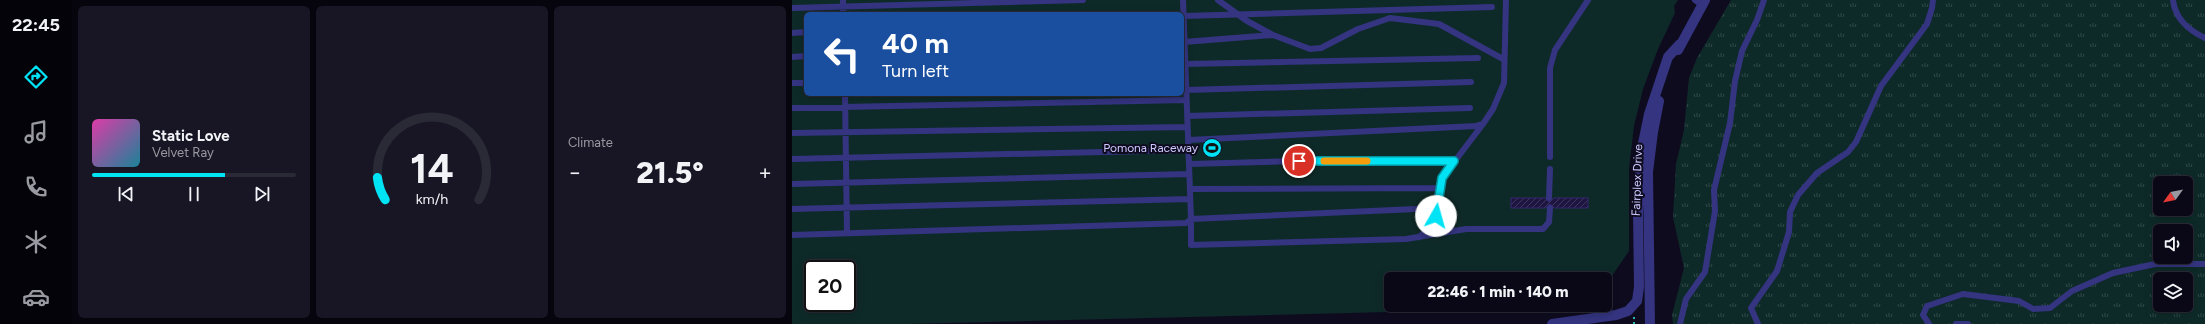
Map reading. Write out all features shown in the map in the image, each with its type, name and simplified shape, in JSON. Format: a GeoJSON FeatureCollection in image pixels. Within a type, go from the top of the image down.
{"type":"FeatureCollection","features":[{"type":"Feature","properties":{"kind":"street","name":"Fairplex Drive"},"geometry":{"type":"LineString","coordinates":[[1650,324],[1650,152],[1658,105],[1666,77],[1700,2]]}},
{"type":"Feature","properties":{"kind":"street"},"geometry":{"type":"LineString","coordinates":[[1552,324],[1616,315],[1628,311],[1637,302],[1639,287],[1638,213],[1641,153],[1649,114],[1668,57],[1680,44]]}},
{"type":"Feature","properties":{"kind":"lane"},"geometry":{"type":"LineString","coordinates":[[792,8],[843,3],[1083,0]]}},
{"type":"Feature","properties":{"kind":"lane"},"geometry":{"type":"LineString","coordinates":[[1182,0],[1183,12]]}},
{"type":"Feature","properties":{"kind":"lane"},"geometry":{"type":"LineString","coordinates":[[1218,0],[1236,13],[1273,35],[1310,49],[1321,48],[1358,29],[1390,18],[1439,24],[1503,59]]}},
{"type":"Feature","properties":{"kind":"lane"},"geometry":{"type":"LineString","coordinates":[[1419,237],[1433,225],[1438,208],[1442,178],[1493,109],[1504,83],[1503,59],[1506,0]]}},
{"type":"Feature","properties":{"kind":"lane"},"geometry":{"type":"LineString","coordinates":[[1550,157],[1550,68],[1555,50],[1588,0]]}},
{"type":"Feature","properties":{"kind":"lane"},"geometry":{"type":"LineString","coordinates":[[1680,324],[1686,299],[1705,272],[1715,211],[1714,190],[1730,123],[1735,81],[1742,51],[1757,20],[1764,0]]}},
{"type":"Feature","properties":{"kind":"lane"},"geometry":{"type":"LineString","coordinates":[[1758,324],[1751,308],[1777,271],[1789,232],[1790,212],[1798,195],[1817,173],[1848,152],[1856,142],[1881,86],[1927,24],[1933,0]]}},
{"type":"Feature","properties":{"kind":"lane"},"geometry":{"type":"LineString","coordinates":[[2173,0],[2174,12],[2187,27],[2205,38]]}},
{"type":"Feature","properties":{"kind":"lane"},"geometry":{"type":"LineString","coordinates":[[1184,16],[1236,13],[1492,7]]}},
{"type":"Feature","properties":{"kind":"lane"},"geometry":{"type":"LineString","coordinates":[[792,32],[804,32]]}},
{"type":"Feature","properties":{"kind":"lane"},"geometry":{"type":"LineString","coordinates":[[1184,42],[1273,35]]}},
{"type":"Feature","properties":{"kind":"lane"},"geometry":{"type":"LineString","coordinates":[[792,57],[804,56]]}},
{"type":"Feature","properties":{"kind":"lane"},"geometry":{"type":"LineString","coordinates":[[1184,56],[1191,245],[1352,241],[1419,237],[1466,229],[1543,229],[1549,222],[1550,208]]}},
{"type":"Feature","properties":{"kind":"lane"},"geometry":{"type":"LineString","coordinates":[[1185,64],[1478,58]]}},
{"type":"Feature","properties":{"kind":"lane"},"geometry":{"type":"LineString","coordinates":[[1186,90],[1471,82]]}},
{"type":"Feature","properties":{"kind":"lane"},"geometry":{"type":"LineString","coordinates":[[792,83],[804,83]]}},
{"type":"Feature","properties":{"kind":"lane"},"geometry":{"type":"LineString","coordinates":[[845,96],[847,233]]}},
{"type":"Feature","properties":{"kind":"lane"},"geometry":{"type":"LineString","coordinates":[[792,108],[1186,100]]}},
{"type":"Feature","properties":{"kind":"lane"},"geometry":{"type":"LineString","coordinates":[[1187,116],[1470,108]]}},
{"type":"Feature","properties":{"kind":"lane"},"geometry":{"type":"LineString","coordinates":[[1188,140],[1476,126],[1483,124]]}},
{"type":"Feature","properties":{"kind":"lane"},"geometry":{"type":"LineString","coordinates":[[792,133],[1187,127]]}},
{"type":"Feature","properties":{"kind":"lane"},"geometry":{"type":"LineString","coordinates":[[792,159],[1188,150]]}},
{"type":"Feature","properties":{"kind":"lane"},"geometry":{"type":"LineString","coordinates":[[1189,164],[1299,161],[1454,161]]}},
{"type":"Feature","properties":{"kind":"lane"},"geometry":{"type":"LineString","coordinates":[[1550,169],[1550,198]]}},
{"type":"Feature","properties":{"kind":"lane"},"geometry":{"type":"LineString","coordinates":[[792,184],[1189,174]]}},
{"type":"Feature","properties":{"kind":"lane"},"geometry":{"type":"LineString","coordinates":[[1190,189],[1440,188]]}},
{"type":"Feature","properties":{"kind":"lane"},"geometry":{"type":"LineString","coordinates":[[792,209],[1190,199]]}},
{"type":"Feature","properties":{"kind":"lane"},"geometry":{"type":"LineString","coordinates":[[792,235],[1186,223],[1191,219],[1438,208]]}},
{"type":"Feature","properties":{"kind":"lane"},"geometry":{"type":"LineString","coordinates":[[1929,324],[1923,315],[1927,306],[1963,294],[2019,301],[2033,309],[2050,308],[2072,291],[2113,273],[2155,264],[2205,264]]}},
{"type":"Feature","properties":{"kind":"lane"},"geometry":{"type":"LineString","coordinates":[[1956,324],[1968,324]]}},
{"type":"Feature","properties":{"kind":"green space","name":"Pomona Raceway"},"geometry":{"type":"Polygon","coordinates":[[[792,0],[1678,0],[1674,6],[1675,13],[1658,49],[1643,89],[1634,126],[1629,169],[1629,251],[1612,276],[1612,272],[1384,272],[1384,312],[1389,312],[906,324],[792,324],[792,0]]]}},
{"type":"Feature","properties":{"kind":"green space"},"geometry":{"type":"Polygon","coordinates":[[[1731,0],[2205,0],[2205,324],[1673,324],[1672,315],[1684,268],[1673,217],[1676,164],[1684,130],[1689,78],[1697,58],[1731,0]]]}},
{"type":"Feature","properties":{"kind":"building"},"geometry":{"type":"Polygon","coordinates":[[[1511,198],[1545,198],[1549,202],[1554,198],[1588,198],[1588,208],[1554,208],[1550,204],[1546,208],[1511,208],[1511,198]]]}},
{"type":"Feature","properties":{"kind":"slow traffic"},"geometry":{"type":"LineString","coordinates":[[1324,161],[1367,161]]}},
{"type":"Feature","properties":{"kind":"place","name":"Pomona Raceway"},"geometry":{"type":"Point","coordinates":[1212,148]}},
{"type":"Feature","properties":{"kind":"route"},"geometry":{"type":"LineString","coordinates":[[1299,161],[1454,161],[1442,178],[1436,216]]}}]}
